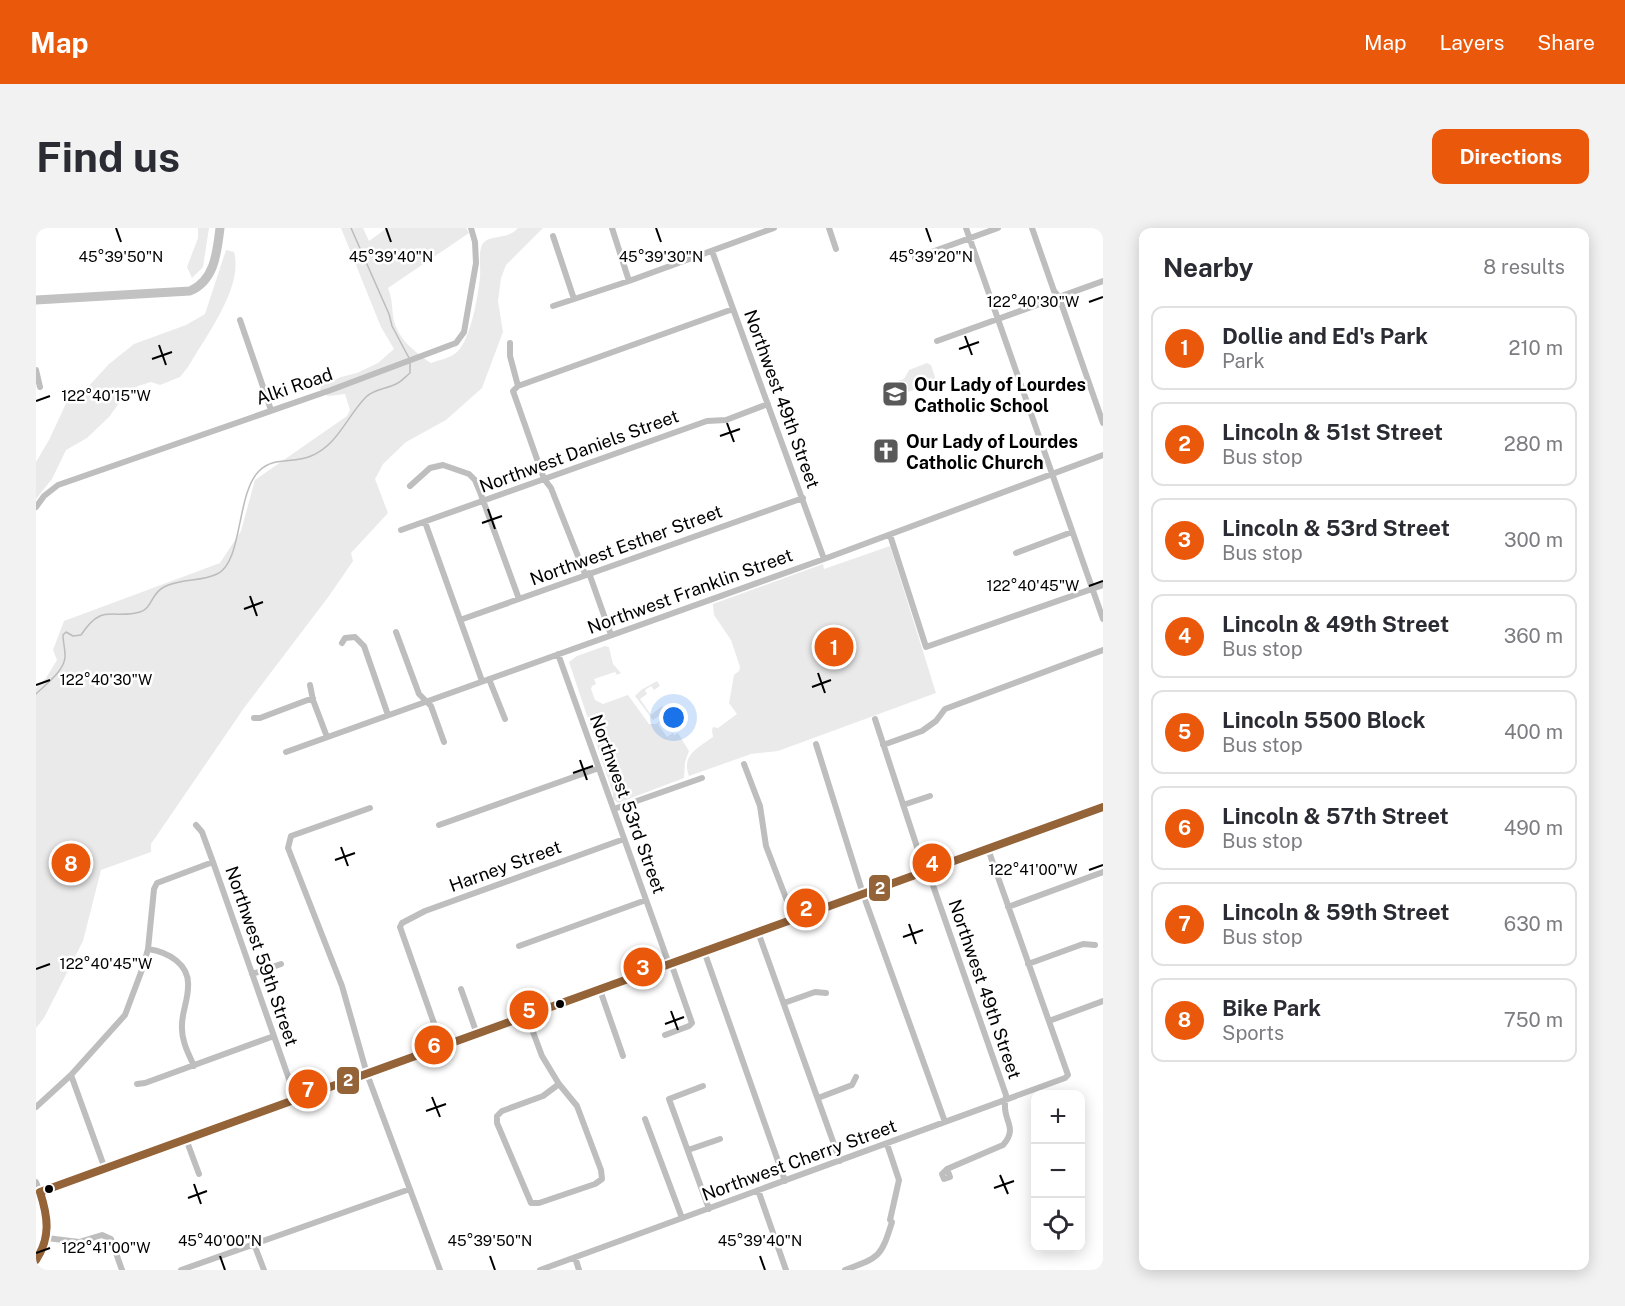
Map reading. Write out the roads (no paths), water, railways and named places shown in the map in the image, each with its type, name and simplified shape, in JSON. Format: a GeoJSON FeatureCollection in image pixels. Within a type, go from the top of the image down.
{"type":"FeatureCollection","features":[{"type":"Feature","properties":{"kind":"street"},"geometry":{"type":"LineString","coordinates":[[36,300],[179,293],[197,288],[208,276],[214,264],[220,228]]}},
{"type":"Feature","properties":{"kind":"street","name":"Alki Road"},"geometry":{"type":"LineString","coordinates":[[36,507],[44,496],[58,485],[406,363],[456,343],[464,332],[477,254],[471,228]]}},
{"type":"Feature","properties":{"kind":"street"},"geometry":{"type":"LineString","coordinates":[[612,228],[629,281]]}},
{"type":"Feature","properties":{"kind":"street"},"geometry":{"type":"LineString","coordinates":[[553,306],[774,228]]}},
{"type":"Feature","properties":{"kind":"street"},"geometry":{"type":"LineString","coordinates":[[829,228],[836,249]]}},
{"type":"Feature","properties":{"kind":"street"},"geometry":{"type":"LineString","coordinates":[[966,228],[1103,619]]}},
{"type":"Feature","properties":{"kind":"street"},"geometry":{"type":"LineString","coordinates":[[915,258],[998,228]]}},
{"type":"Feature","properties":{"kind":"street"},"geometry":{"type":"LineString","coordinates":[[1032,228],[1103,423]]}},
{"type":"Feature","properties":{"kind":"street"},"geometry":{"type":"LineString","coordinates":[[553,236],[574,299]]}},
{"type":"Feature","properties":{"kind":"street","name":"Northwest 49th Street"},"geometry":{"type":"LineString","coordinates":[[712,251],[824,559]]}},
{"type":"Feature","properties":{"kind":"street"},"geometry":{"type":"LineString","coordinates":[[937,341],[1103,281]]}},
{"type":"Feature","properties":{"kind":"street"},"geometry":{"type":"LineString","coordinates":[[611,635],[587,574],[544,479],[513,391],[518,386],[733,309]]}},
{"type":"Feature","properties":{"kind":"street"},"geometry":{"type":"LineString","coordinates":[[240,320],[271,410]]}},
{"type":"Feature","properties":{"kind":"street"},"geometry":{"type":"LineString","coordinates":[[510,343],[510,356],[518,386]]}},
{"type":"Feature","properties":{"kind":"street"},"geometry":{"type":"LineString","coordinates":[[36,370],[40,387]]}},
{"type":"Feature","properties":{"kind":"street","name":"Northwest Daniels Street"},"geometry":{"type":"LineString","coordinates":[[401,530],[707,421],[726,420],[768,404]]}},
{"type":"Feature","properties":{"kind":"street","name":"Northwest Franklin Street"},"geometry":{"type":"LineString","coordinates":[[286,752],[824,559],[1103,455]]}},
{"type":"Feature","properties":{"kind":"street"},"geometry":{"type":"LineString","coordinates":[[410,486],[430,468],[439,466],[463,471],[473,477],[519,599]]}},
{"type":"Feature","properties":{"kind":"street","name":"Northwest Esther Street"},"geometry":{"type":"LineString","coordinates":[[460,620],[803,498]]}},
{"type":"Feature","properties":{"kind":"street"},"geometry":{"type":"LineString","coordinates":[[425,522],[482,681]]}},
{"type":"Feature","properties":{"kind":"street"},"geometry":{"type":"LineString","coordinates":[[1016,553],[1072,532]]}},
{"type":"Feature","properties":{"kind":"street"},"geometry":{"type":"LineString","coordinates":[[890,535],[926,647],[1103,585]]}},
{"type":"Feature","properties":{"kind":"street"},"geometry":{"type":"LineString","coordinates":[[396,632],[419,694],[431,706],[444,742]]}},
{"type":"Feature","properties":{"kind":"street"},"geometry":{"type":"LineString","coordinates":[[342,643],[345,638],[354,637],[364,646],[388,715]]}},
{"type":"Feature","properties":{"kind":"street"},"geometry":{"type":"LineString","coordinates":[[884,745],[922,731],[936,721],[945,709],[1103,650]]}},
{"type":"Feature","properties":{"kind":"street","name":"Northwest 53rd Street"},"geometry":{"type":"LineString","coordinates":[[558,654],[692,1023],[665,1035]]}},
{"type":"Feature","properties":{"kind":"street"},"geometry":{"type":"LineString","coordinates":[[489,679],[505,720]]}},
{"type":"Feature","properties":{"kind":"street"},"geometry":{"type":"LineString","coordinates":[[310,685],[327,737]]}},
{"type":"Feature","properties":{"kind":"street"},"geometry":{"type":"LineString","coordinates":[[254,718],[260,718],[313,698]]}},
{"type":"Feature","properties":{"kind":"street","name":"Northwest 49th Street"},"geometry":{"type":"LineString","coordinates":[[875,719],[918,850],[928,871],[1007,1100],[1005,1104],[1011,1128],[1009,1138],[1004,1145],[947,1169]]}},
{"type":"Feature","properties":{"kind":"street"},"geometry":{"type":"LineString","coordinates":[[816,744],[863,894],[945,1122]]}},
{"type":"Feature","properties":{"kind":"street"},"geometry":{"type":"LineString","coordinates":[[744,764],[760,806],[766,846],[794,919]]}},
{"type":"Feature","properties":{"kind":"street"},"geometry":{"type":"LineString","coordinates":[[439,825],[598,768]]}},
{"type":"Feature","properties":{"kind":"street"},"geometry":{"type":"LineString","coordinates":[[614,809],[702,778]]}},
{"type":"Feature","properties":{"kind":"street"},"geometry":{"type":"LineString","coordinates":[[903,805],[930,796]]}},
{"type":"Feature","properties":{"kind":"street"},"geometry":{"type":"LineString","coordinates":[[38,1193],[1103,807]]}},
{"type":"Feature","properties":{"kind":"street"},"geometry":{"type":"LineString","coordinates":[[370,808],[291,836],[288,848],[342,986],[367,1074],[440,1270]]}},
{"type":"Feature","properties":{"kind":"street","name":"Northwest 59th Street"},"geometry":{"type":"LineString","coordinates":[[196,825],[202,832],[213,862],[296,1100]]}},
{"type":"Feature","properties":{"kind":"street","name":"Harney Street"},"geometry":{"type":"LineString","coordinates":[[442,1046],[400,927],[402,923],[425,911],[624,839]]}},
{"type":"Feature","properties":{"kind":"street"},"geometry":{"type":"LineString","coordinates":[[988,849],[1049,1021],[1103,1001]]}},
{"type":"Feature","properties":{"kind":"street"},"geometry":{"type":"LineString","coordinates":[[36,1107],[71,1075],[125,1015],[148,949],[154,890],[157,883],[213,862]]}},
{"type":"Feature","properties":{"kind":"street"},"geometry":{"type":"LineString","coordinates":[[1008,907],[1103,873]]}},
{"type":"Feature","properties":{"kind":"street"},"geometry":{"type":"LineString","coordinates":[[519,946],[646,900]]}},
{"type":"Feature","properties":{"kind":"street"},"geometry":{"type":"LineString","coordinates":[[758,932],[840,1161]]}},
{"type":"Feature","properties":{"kind":"street"},"geometry":{"type":"LineString","coordinates":[[1028,964],[1083,944],[1095,945]]}},
{"type":"Feature","properties":{"kind":"street"},"geometry":{"type":"LineString","coordinates":[[148,949],[161,951],[172,957],[181,964],[187,974],[189,988],[182,1023],[182,1036],[194,1066]]}},
{"type":"Feature","properties":{"kind":"street"},"geometry":{"type":"LineString","coordinates":[[704,951],[785,1181]]}},
{"type":"Feature","properties":{"kind":"street"},"geometry":{"type":"LineString","coordinates":[[252,974],[281,964]]}},
{"type":"Feature","properties":{"kind":"street"},"geometry":{"type":"LineString","coordinates":[[461,989],[477,1034]]}},
{"type":"Feature","properties":{"kind":"street"},"geometry":{"type":"LineString","coordinates":[[600,990],[623,1056]]}},
{"type":"Feature","properties":{"kind":"street"},"geometry":{"type":"LineString","coordinates":[[784,1003],[815,992],[826,993]]}},
{"type":"Feature","properties":{"kind":"street"},"geometry":{"type":"LineString","coordinates":[[527,1016],[542,1056],[559,1084],[577,1106],[601,1170],[602,1179],[595,1184],[539,1203],[531,1203],[497,1123],[497,1116],[502,1111],[543,1096],[559,1084]]}},
{"type":"Feature","properties":{"kind":"street","name":"Northwest Cherry Street"},"geometry":{"type":"LineString","coordinates":[[540,1270],[1061,1081],[1068,1075],[1049,1021]]}},
{"type":"Feature","properties":{"kind":"street"},"geometry":{"type":"LineString","coordinates":[[137,1084],[194,1066],[274,1036]]}},
{"type":"Feature","properties":{"kind":"street"},"geometry":{"type":"LineString","coordinates":[[71,1075],[105,1169]]}},
{"type":"Feature","properties":{"kind":"street"},"geometry":{"type":"LineString","coordinates":[[818,1098],[852,1085],[856,1077]]}},
{"type":"Feature","properties":{"kind":"street"},"geometry":{"type":"LineString","coordinates":[[703,1086],[669,1099],[709,1209]]}},
{"type":"Feature","properties":{"kind":"street"},"geometry":{"type":"LineString","coordinates":[[645,1119],[682,1218]]}},
{"type":"Feature","properties":{"kind":"street"},"geometry":{"type":"LineString","coordinates":[[186,1139],[199,1174]]}},
{"type":"Feature","properties":{"kind":"street"},"geometry":{"type":"LineString","coordinates":[[688,1150],[720,1139]]}},
{"type":"Feature","properties":{"kind":"street"},"geometry":{"type":"LineString","coordinates":[[845,1270],[872,1260],[885,1246],[892,1222],[890,1220],[899,1180],[887,1144]]}},
{"type":"Feature","properties":{"kind":"street"},"geometry":{"type":"LineString","coordinates":[[36,1182],[48,1220],[47,1238],[36,1260]]}},
{"type":"Feature","properties":{"kind":"street"},"geometry":{"type":"LineString","coordinates":[[181,1270],[195,1268],[254,1244],[410,1189]]}},
{"type":"Feature","properties":{"kind":"street"},"geometry":{"type":"LineString","coordinates":[[759,1190],[786,1270]]}},
{"type":"Feature","properties":{"kind":"street"},"geometry":{"type":"LineString","coordinates":[[47,1238],[79,1242],[107,1235],[111,1239],[122,1270]]}},
{"type":"Feature","properties":{"kind":"street"},"geometry":{"type":"LineString","coordinates":[[254,1244],[264,1270]]}},
{"type":"Feature","properties":{"kind":"street"},"geometry":{"type":"LineString","coordinates":[[575,1257],[579,1270]]}},
{"type":"Feature","properties":{"kind":"waterway"},"geometry":{"type":"LineString","coordinates":[[351,228],[389,314],[392,326],[409,358]]}},
{"type":"Feature","properties":{"kind":"waterway"},"geometry":{"type":"LineString","coordinates":[[36,694],[62,666],[65,655],[63,635],[66,632],[73,636],[81,635],[95,619],[102,615],[140,612],[147,608],[156,593],[164,587],[177,582],[211,576],[225,567],[236,542],[246,495],[259,471],[271,463],[304,458],[320,451],[335,438],[366,397],[398,383],[410,373],[410,363]]}},
{"type":"Feature","properties":{"kind":"place","name":"Our Lady of Lourdes Catholic School"},"geometry":{"type":"Point","coordinates":[895,394]}},
{"type":"Feature","properties":{"kind":"place","name":"Our Lady of Lourdes Catholic Church"},"geometry":{"type":"Point","coordinates":[886,451]}},
{"type":"Feature","properties":{"kind":"place","name":"Dollie and Ed's Park"},"geometry":{"type":"Point","coordinates":[834,647]}},
{"type":"Feature","properties":{"kind":"place","name":"Bike Park"},"geometry":{"type":"Point","coordinates":[71,863]}},
{"type":"Feature","properties":{"kind":"place","name":"Lincoln & 49th Street"},"geometry":{"type":"Point","coordinates":[932,863]}},
{"type":"Feature","properties":{"kind":"place","name":"Lincoln & 51st Street"},"geometry":{"type":"Point","coordinates":[806,908]}},
{"type":"Feature","properties":{"kind":"place","name":"Lincoln & 53rd Street"},"geometry":{"type":"Point","coordinates":[643,967]}},
{"type":"Feature","properties":{"kind":"place","name":"Lincoln 5500 Block"},"geometry":{"type":"Point","coordinates":[529,1010]}},
{"type":"Feature","properties":{"kind":"place","name":"Lincoln & 57th Street"},"geometry":{"type":"Point","coordinates":[434,1045]}},
{"type":"Feature","properties":{"kind":"place","name":"Lincoln & 59th Street"},"geometry":{"type":"Point","coordinates":[308,1089]}}]}
